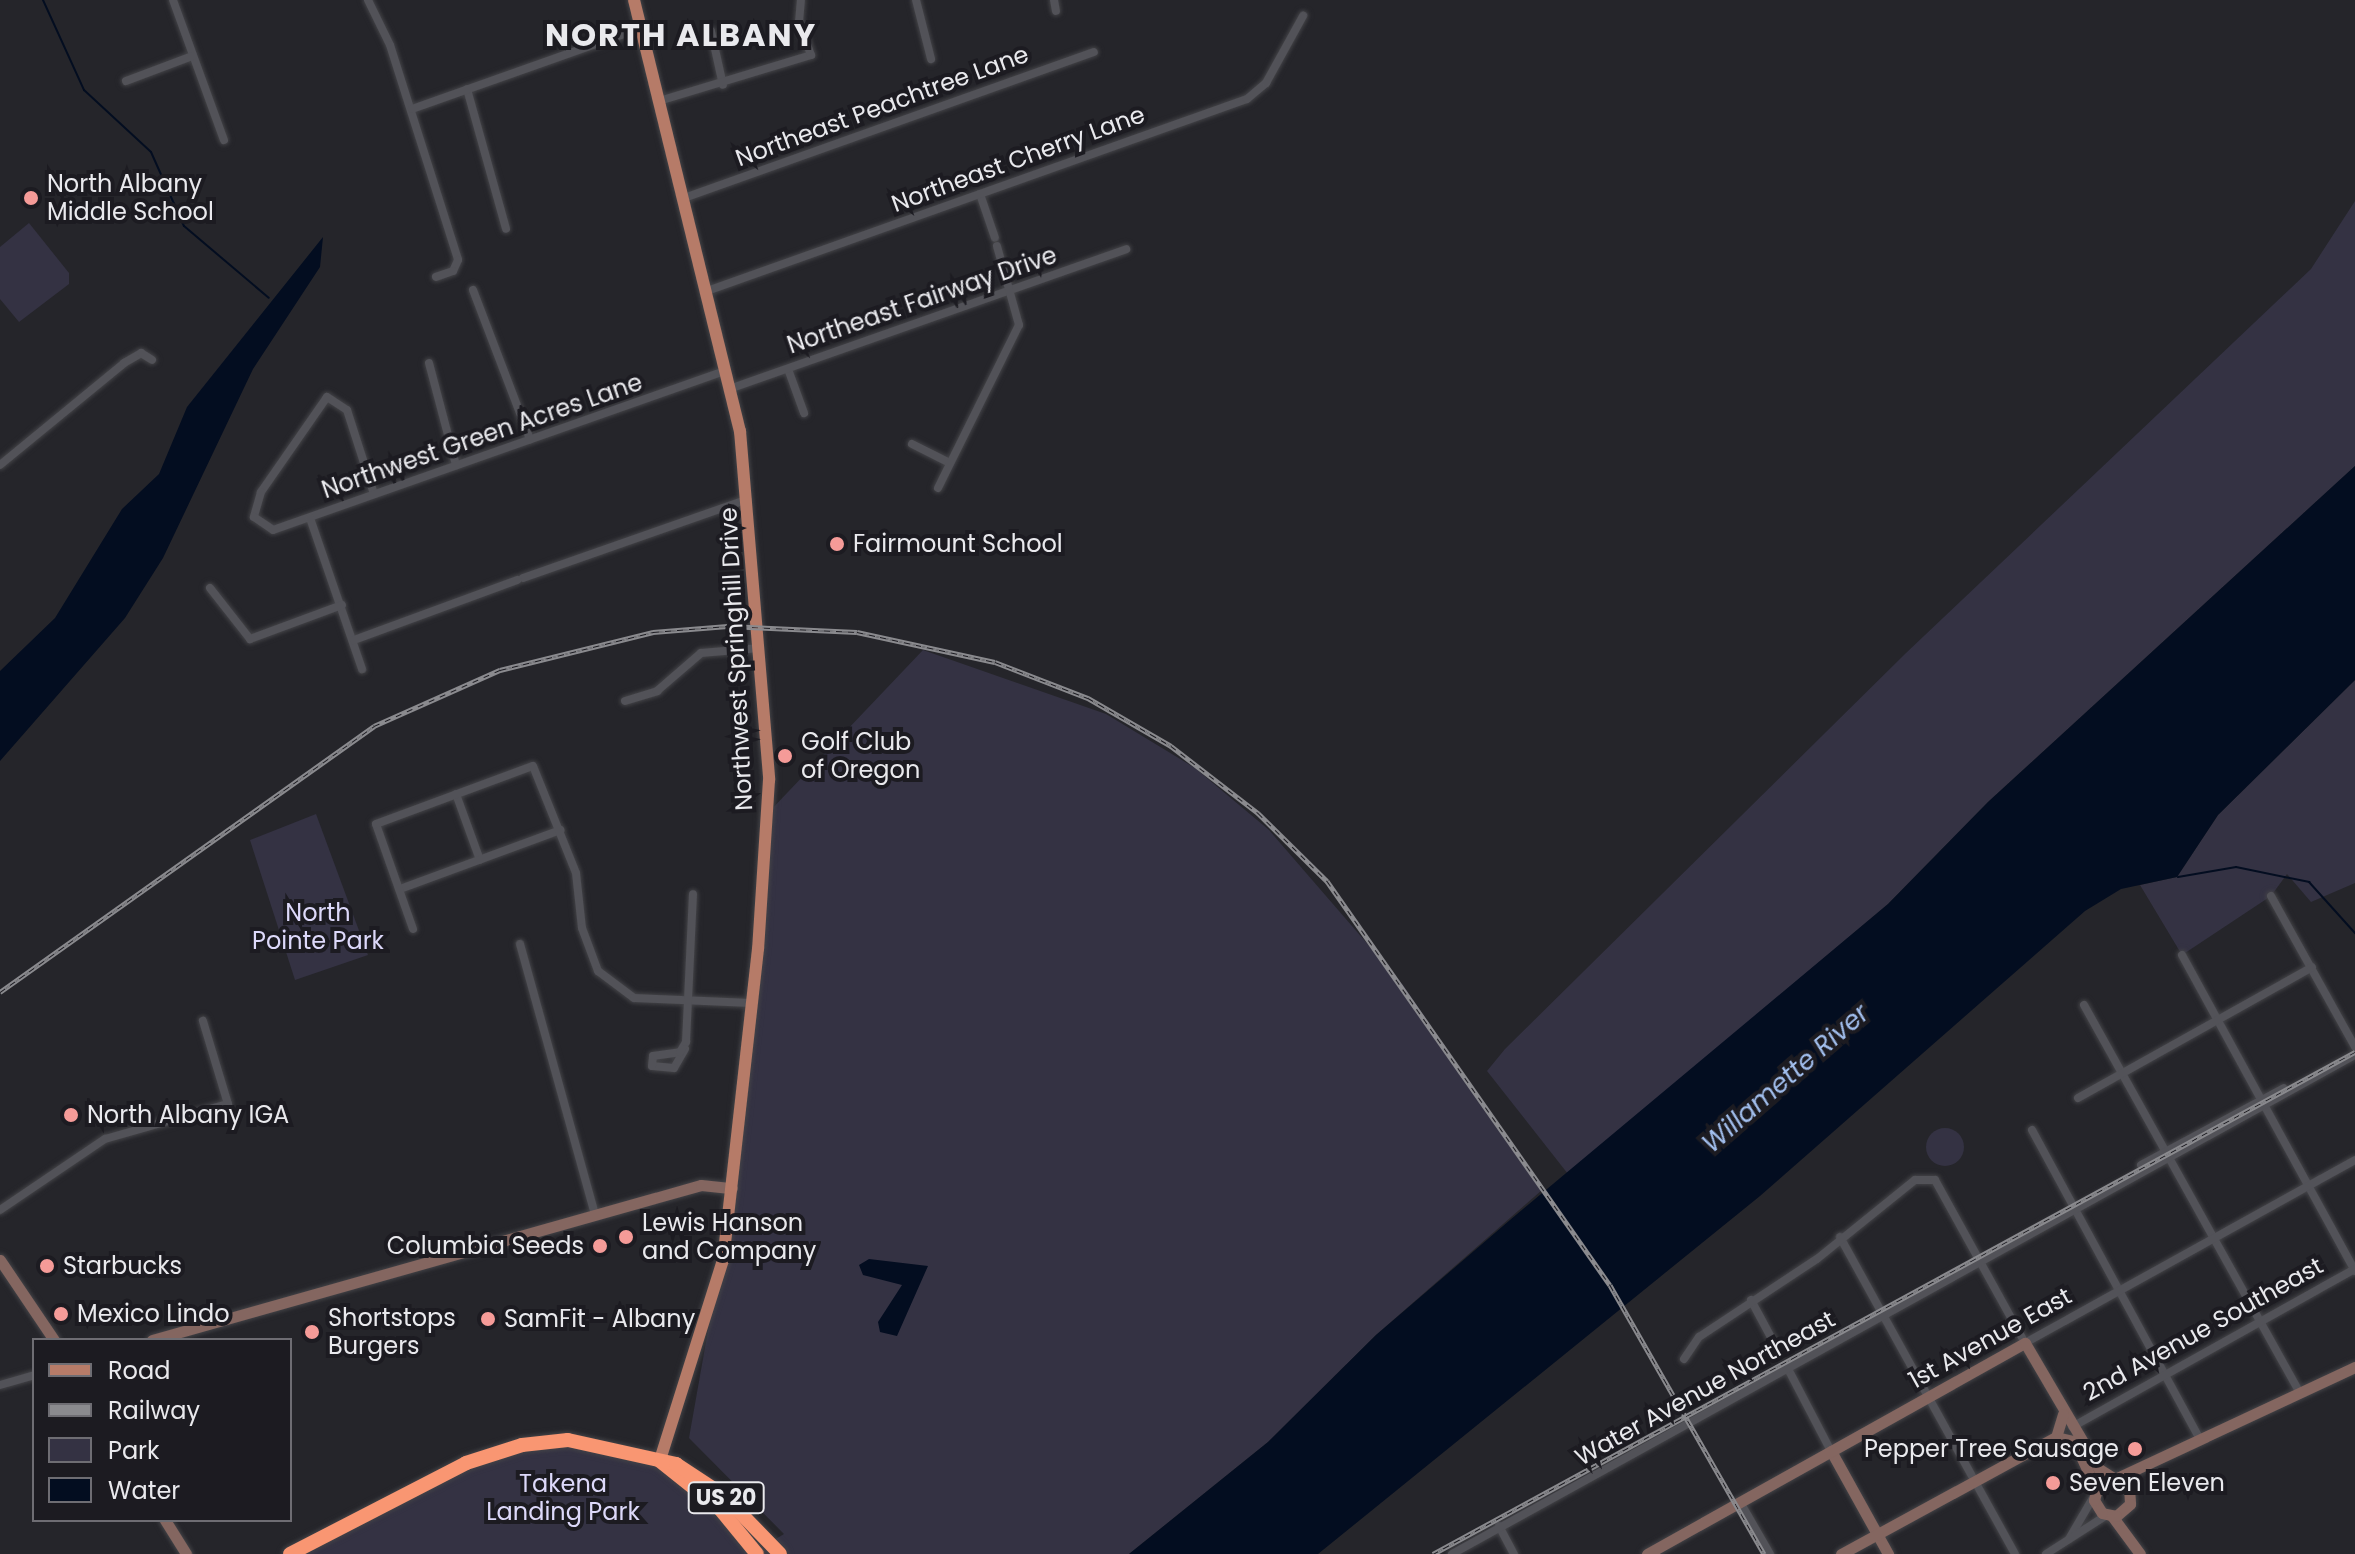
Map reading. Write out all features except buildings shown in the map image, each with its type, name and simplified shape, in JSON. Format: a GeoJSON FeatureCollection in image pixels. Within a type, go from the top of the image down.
{"type":"FeatureCollection","features":[{"type":"Feature","properties":{"kind":"highway","name":"US 20"},"geometry":{"type":"LineString","coordinates":[[290,1554],[509,1448],[582,1441],[660,1460],[723,1495],[780,1554]]}},
{"type":"Feature","properties":{"kind":"highway","name":"US 20"},"geometry":{"type":"LineString","coordinates":[[660,1460],[720,1509],[757,1554]]}},
{"type":"Feature","properties":{"kind":"main road","name":"Northwest Springhill Drive"},"geometry":{"type":"LineString","coordinates":[[634,0],[732,388],[749,499],[769,792],[732,1188],[707,1327],[660,1460]]}},
{"type":"Feature","properties":{"kind":"main road"},"geometry":{"type":"LineString","coordinates":[[159,1338],[710,1183],[732,1188]]}},
{"type":"Feature","properties":{"kind":"main road"},"geometry":{"type":"LineString","coordinates":[[0,1260],[53,1338]]}},
{"type":"Feature","properties":{"kind":"main road"},"geometry":{"type":"LineString","coordinates":[[2025,1343],[2072,1427],[2114,1478],[2131,1491]]}},
{"type":"Feature","properties":{"kind":"main road","name":"1st Avenue East"},"geometry":{"type":"LineString","coordinates":[[1647,1554],[2025,1343]]}},
{"type":"Feature","properties":{"kind":"main road"},"geometry":{"type":"LineString","coordinates":[[2095,1492],[2114,1478],[2150,1460],[2355,1367]]}},
{"type":"Feature","properties":{"kind":"main road","name":"2nd Avenue Southeast"},"geometry":{"type":"LineString","coordinates":[[2056,1437],[2063,1413]]}},
{"type":"Feature","properties":{"kind":"main road"},"geometry":{"type":"LineString","coordinates":[[1841,1554],[2056,1437],[2074,1441],[2095,1492],[2109,1516],[2137,1549]]}},
{"type":"Feature","properties":{"kind":"main road"},"geometry":{"type":"LineString","coordinates":[[1831,1451],[1888,1554]]}},
{"type":"Feature","properties":{"kind":"main road"},"geometry":{"type":"LineString","coordinates":[[2137,1549],[2128,1508],[2131,1491],[2150,1460]]}},
{"type":"Feature","properties":{"kind":"main road"},"geometry":{"type":"LineString","coordinates":[[2109,1516],[2128,1508]]}},
{"type":"Feature","properties":{"kind":"main road"},"geometry":{"type":"LineString","coordinates":[[166,1522],[186,1554]]}},
{"type":"Feature","properties":{"kind":"street"},"geometry":{"type":"LineString","coordinates":[[173,0],[224,140]]}},
{"type":"Feature","properties":{"kind":"street"},"geometry":{"type":"LineString","coordinates":[[368,0],[412,109],[458,260],[453,271],[436,277]]}},
{"type":"Feature","properties":{"kind":"street"},"geometry":{"type":"LineString","coordinates":[[659,101],[723,85],[811,55],[799,22],[801,0]]}},
{"type":"Feature","properties":{"kind":"street"},"geometry":{"type":"LineString","coordinates":[[916,0],[931,59]]}},
{"type":"Feature","properties":{"kind":"street"},"geometry":{"type":"LineString","coordinates":[[1054,0],[1056,11]]}},
{"type":"Feature","properties":{"kind":"street","name":"Northeast Cherry Lane"},"geometry":{"type":"LineString","coordinates":[[707,291],[1247,99],[1266,83],[1303,16]]}},
{"type":"Feature","properties":{"kind":"street"},"geometry":{"type":"LineString","coordinates":[[412,109],[641,28]]}},
{"type":"Feature","properties":{"kind":"street"},"geometry":{"type":"LineString","coordinates":[[711,31],[723,85]]}},
{"type":"Feature","properties":{"kind":"street","name":"Northeast Peachtree Lane"},"geometry":{"type":"LineString","coordinates":[[684,198],[1094,52]]}},
{"type":"Feature","properties":{"kind":"street"},"geometry":{"type":"LineString","coordinates":[[126,81],[192,56]]}},
{"type":"Feature","properties":{"kind":"street"},"geometry":{"type":"LineString","coordinates":[[467,89],[506,229]]}},
{"type":"Feature","properties":{"kind":"street"},"geometry":{"type":"LineString","coordinates":[[938,488],[1017,331],[1013,290],[980,194]]}},
{"type":"Feature","properties":{"kind":"street","name":"Northeast Fairway Drive"},"geometry":{"type":"LineString","coordinates":[[732,388],[1126,249]]}},
{"type":"Feature","properties":{"kind":"street"},"geometry":{"type":"LineString","coordinates":[[473,290],[530,439]]}},
{"type":"Feature","properties":{"kind":"street"},"geometry":{"type":"LineString","coordinates":[[0,465],[124,363],[141,353],[152,360]]}},
{"type":"Feature","properties":{"kind":"street"},"geometry":{"type":"LineString","coordinates":[[429,363],[456,465]]}},
{"type":"Feature","properties":{"kind":"street"},"geometry":{"type":"LineString","coordinates":[[788,369],[804,413]]}},
{"type":"Feature","properties":{"kind":"street","name":"Northwest Green Acres Lane"},"geometry":{"type":"LineString","coordinates":[[362,669],[310,518],[727,370]]}},
{"type":"Feature","properties":{"kind":"street"},"geometry":{"type":"LineString","coordinates":[[310,518],[267,531],[254,512],[327,397],[347,410],[374,494]]}},
{"type":"Feature","properties":{"kind":"street"},"geometry":{"type":"LineString","coordinates":[[912,444],[950,463]]}},
{"type":"Feature","properties":{"kind":"street"},"geometry":{"type":"LineString","coordinates":[[354,640],[749,499]]}},
{"type":"Feature","properties":{"kind":"street"},"geometry":{"type":"LineString","coordinates":[[210,588],[250,639],[342,605]]}},
{"type":"Feature","properties":{"kind":"street"},"geometry":{"type":"LineString","coordinates":[[625,701],[657,691],[701,653],[761,648]]}},
{"type":"Feature","properties":{"kind":"street"},"geometry":{"type":"LineString","coordinates":[[413,929],[376,824],[533,766],[560,830],[598,971],[634,998],[751,1003]]}},
{"type":"Feature","properties":{"kind":"street"},"geometry":{"type":"LineString","coordinates":[[456,794],[480,860]]}},
{"type":"Feature","properties":{"kind":"street"},"geometry":{"type":"LineString","coordinates":[[400,889],[560,830]]}},
{"type":"Feature","properties":{"kind":"street"},"geometry":{"type":"LineString","coordinates":[[685,1049],[693,894]]}},
{"type":"Feature","properties":{"kind":"street"},"geometry":{"type":"LineString","coordinates":[[2271,896],[2355,1050]]}},
{"type":"Feature","properties":{"kind":"street"},"geometry":{"type":"LineString","coordinates":[[520,944],[595,1215]]}},
{"type":"Feature","properties":{"kind":"street"},"geometry":{"type":"LineString","coordinates":[[2182,955],[2355,1270]]}},
{"type":"Feature","properties":{"kind":"street"},"geometry":{"type":"LineString","coordinates":[[2078,1098],[2312,967]]}},
{"type":"Feature","properties":{"kind":"street"},"geometry":{"type":"LineString","coordinates":[[2084,1005],[2299,1392]]}},
{"type":"Feature","properties":{"kind":"street"},"geometry":{"type":"LineString","coordinates":[[0,1210],[105,1139],[228,1104],[203,1021]]}},
{"type":"Feature","properties":{"kind":"street","name":"Water Avenue Northeast"},"geometry":{"type":"LineString","coordinates":[[1452,1554],[2355,1050]]}},
{"type":"Feature","properties":{"kind":"street"},"geometry":{"type":"LineString","coordinates":[[2032,1130],[2199,1437]]}},
{"type":"Feature","properties":{"kind":"street","name":"1st Avenue East"},"geometry":{"type":"LineString","coordinates":[[2025,1343],[2355,1160]]}},
{"type":"Feature","properties":{"kind":"street"},"geometry":{"type":"LineString","coordinates":[[1684,1359],[1693,1341],[1840,1237],[1898,1189],[1935,1180],[2025,1343]]}},
{"type":"Feature","properties":{"kind":"street"},"geometry":{"type":"LineString","coordinates":[[1840,1237],[2015,1554]]}},
{"type":"Feature","properties":{"kind":"street","name":"2nd Avenue Southeast"},"geometry":{"type":"LineString","coordinates":[[2072,1427],[2355,1270]]}},
{"type":"Feature","properties":{"kind":"street"},"geometry":{"type":"LineString","coordinates":[[1751,1300],[1780,1354]]}},
{"type":"Feature","properties":{"kind":"street"},"geometry":{"type":"LineString","coordinates":[[1787,1367],[1831,1451]]}},
{"type":"Feature","properties":{"kind":"street"},"geometry":{"type":"LineString","coordinates":[[0,1385],[32,1376]]}},
{"type":"Feature","properties":{"kind":"street"},"geometry":{"type":"LineString","coordinates":[[2059,1547],[2079,1529],[2095,1492]]}},
{"type":"Feature","properties":{"kind":"street"},"geometry":{"type":"LineString","coordinates":[[1740,1502],[1770,1554]]}},
{"type":"Feature","properties":{"kind":"street"},"geometry":{"type":"LineString","coordinates":[[2046,1554],[2109,1516]]}},
{"type":"Feature","properties":{"kind":"street"},"geometry":{"type":"LineString","coordinates":[[1499,1526],[1514,1554]]}},
{"type":"Feature","properties":{"kind":"green space"},"geometry":{"type":"Polygon","coordinates":[[[2355,201],[2355,466],[1988,802],[1888,904],[1568,1174],[1487,1071],[1505,1049],[1906,653],[2311,269],[2355,201]]]}},
{"type":"Feature","properties":{"kind":"green space"},"geometry":{"type":"Polygon","coordinates":[[[29,223],[69,273],[69,284],[19,322],[0,299],[0,247],[29,223]]]}},
{"type":"Feature","properties":{"kind":"green space","name":"Takena Landing Park"},"geometry":{"type":"Polygon","coordinates":[[[923,650],[1106,714],[1195,768],[1269,830],[1403,985],[1542,1190],[1376,1335],[1268,1442],[1129,1554],[290,1554],[466,1463],[568,1440],[623,1448],[674,1477],[754,1552],[784,1534],[689,1438],[727,1223],[768,813],[923,650]]]}},
{"type":"Feature","properties":{"kind":"green space"},"geometry":{"type":"Polygon","coordinates":[[[2355,680],[2355,883],[2311,902],[2287,874],[2271,896],[2182,955],[2140,885],[2177,877],[2218,815],[2355,680]]]}},
{"type":"Feature","properties":{"kind":"green space","name":"North Pointe Park"},"geometry":{"type":"Polygon","coordinates":[[[316,814],[368,955],[295,980],[250,840],[316,814]]]}},
{"type":"Feature","properties":{"kind":"green space"},"geometry":{"type":"Polygon","coordinates":[[[1945,1128],[1958,1134],[1964,1147],[1958,1160],[1945,1166],[1932,1160],[1926,1147],[1932,1134],[1945,1128]]]}},
{"type":"Feature","properties":{"kind":"water"},"geometry":{"type":"Polygon","coordinates":[[[323,237],[320,267],[253,369],[163,558],[125,618],[0,761],[0,671],[55,618],[122,509],[159,474],[187,407],[323,237]]]}},
{"type":"Feature","properties":{"kind":"water","name":"Willamette River"},"geometry":{"type":"Polygon","coordinates":[[[2355,466],[2355,680],[2218,815],[2177,877],[2121,889],[2085,911],[1760,1196],[1318,1554],[1129,1554],[1268,1442],[1376,1335],[1510,1220],[1888,904],[1988,802],[2355,466]]]}},
{"type":"Feature","properties":{"kind":"water"},"geometry":{"type":"Polygon","coordinates":[[[869,1259],[928,1266],[897,1336],[880,1332],[878,1322],[902,1285],[863,1275],[859,1265],[869,1259]]]}},
{"type":"Feature","properties":{"kind":"waterway"},"geometry":{"type":"LineString","coordinates":[[43,0],[84,90],[151,152],[184,226],[269,298]]}},
{"type":"Feature","properties":{"kind":"waterway"},"geometry":{"type":"LineString","coordinates":[[2178,877],[2236,867],[2309,882],[2355,933]]}},
{"type":"Feature","properties":{"kind":"railway"},"geometry":{"type":"LineString","coordinates":[[0,992],[374,726],[500,670],[653,632],[728,626],[857,632],[995,662],[1088,698],[1171,746],[1258,813],[1327,881],[1610,1285],[1764,1554]]}},
{"type":"Feature","properties":{"kind":"railway"},"geometry":{"type":"LineString","coordinates":[[1433,1554],[2355,1052]]}},
{"type":"Feature","properties":{"kind":"place","name":"North Albany Middle School"},"geometry":{"type":"Point","coordinates":[31,198]}},
{"type":"Feature","properties":{"kind":"place","name":"Fairmount School"},"geometry":{"type":"Point","coordinates":[837,544]}},
{"type":"Feature","properties":{"kind":"place","name":"Golf Club of Oregon"},"geometry":{"type":"Point","coordinates":[785,756]}},
{"type":"Feature","properties":{"kind":"place","name":"North Albany IGA"},"geometry":{"type":"Point","coordinates":[71,1115]}},
{"type":"Feature","properties":{"kind":"place","name":"Lewis Hanson and Company"},"geometry":{"type":"Point","coordinates":[626,1237]}},
{"type":"Feature","properties":{"kind":"place","name":"Columbia Seeds"},"geometry":{"type":"Point","coordinates":[600,1246]}},
{"type":"Feature","properties":{"kind":"place","name":"Starbucks"},"geometry":{"type":"Point","coordinates":[47,1266]}},
{"type":"Feature","properties":{"kind":"place","name":"Mexico Lindo"},"geometry":{"type":"Point","coordinates":[61,1314]}},
{"type":"Feature","properties":{"kind":"place","name":"SamFit - Albany"},"geometry":{"type":"Point","coordinates":[488,1319]}},
{"type":"Feature","properties":{"kind":"place","name":"Shortstops Burgers"},"geometry":{"type":"Point","coordinates":[312,1332]}},
{"type":"Feature","properties":{"kind":"place","name":"Pepper Tree Sausage"},"geometry":{"type":"Point","coordinates":[2135,1449]}},
{"type":"Feature","properties":{"kind":"place","name":"Seven Eleven"},"geometry":{"type":"Point","coordinates":[2053,1483]}},
{"type":"Feature","properties":{"kind":"district","name":"NORTH ALBANY"},"geometry":{"type":"Point","coordinates":[681,35]}}]}
